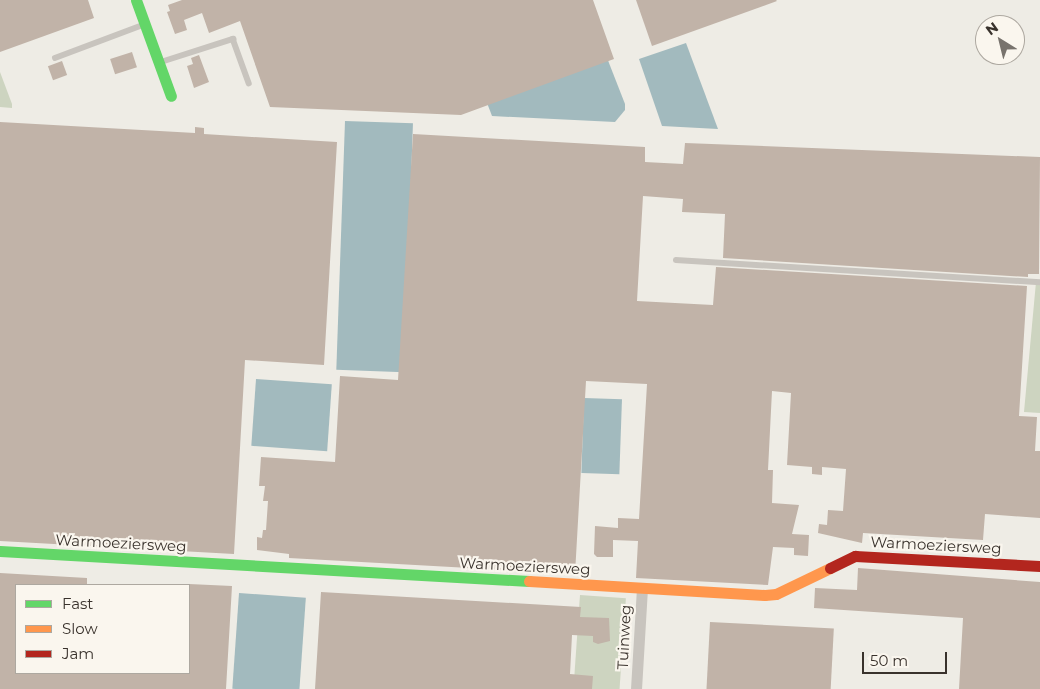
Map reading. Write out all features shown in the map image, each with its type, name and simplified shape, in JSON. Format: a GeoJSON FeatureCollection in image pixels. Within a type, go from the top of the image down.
{"type":"FeatureCollection","features":[{"type":"Feature","properties":{"kind":"street"},"geometry":{"type":"LineString","coordinates":[[136,0],[171,96]]}},
{"type":"Feature","properties":{"kind":"street","name":"Warmoeziersweg"},"geometry":{"type":"LineString","coordinates":[[0,551],[776,594],[855,556],[1040,566]]}},
{"type":"Feature","properties":{"kind":"street","name":"Tuinweg"},"geometry":{"type":"LineString","coordinates":[[636,689],[642,588]]}},
{"type":"Feature","properties":{"kind":"lane"},"geometry":{"type":"LineString","coordinates":[[55,58],[145,24]]}},
{"type":"Feature","properties":{"kind":"lane"},"geometry":{"type":"LineString","coordinates":[[159,62],[233,39],[249,83]]}},
{"type":"Feature","properties":{"kind":"lane"},"geometry":{"type":"LineString","coordinates":[[676,260],[1040,282]]}},
{"type":"Feature","properties":{"kind":"green space"},"geometry":{"type":"Polygon","coordinates":[[[0,72],[12,104],[12,108],[0,107],[0,72]]]}},
{"type":"Feature","properties":{"kind":"green space"},"geometry":{"type":"Polygon","coordinates":[[[1036,282],[1040,282],[1040,413],[1024,412],[1036,282]]]}},
{"type":"Feature","properties":{"kind":"green space"},"geometry":{"type":"Polygon","coordinates":[[[580,595],[626,598],[620,689],[573,689],[580,595]]]}},
{"type":"Feature","properties":{"kind":"water"},"geometry":{"type":"Polygon","coordinates":[[[593,22],[625,104],[625,110],[615,122],[492,116],[473,66],[593,22]]]}},
{"type":"Feature","properties":{"kind":"water"},"geometry":{"type":"Polygon","coordinates":[[[686,43],[718,129],[662,126],[639,59],[686,43]]]}},
{"type":"Feature","properties":{"kind":"water"},"geometry":{"type":"Polygon","coordinates":[[[345,121],[413,123],[404,372],[336,370],[345,121]]]}},
{"type":"Feature","properties":{"kind":"water"},"geometry":{"type":"Polygon","coordinates":[[[256,379],[332,384],[327,451],[251,446],[256,379]]]}},
{"type":"Feature","properties":{"kind":"water"},"geometry":{"type":"Polygon","coordinates":[[[584,398],[622,399],[619,474],[581,473],[584,398]]]}},
{"type":"Feature","properties":{"kind":"water"},"geometry":{"type":"Polygon","coordinates":[[[239,593],[306,598],[299,689],[232,689],[239,593]]]}},
{"type":"Feature","properties":{"kind":"building"},"geometry":{"type":"Polygon","coordinates":[[[0,0],[88,0],[94,18],[0,52],[0,0]]]}},
{"type":"Feature","properties":{"kind":"building"},"geometry":{"type":"Polygon","coordinates":[[[182,0],[593,0],[614,59],[461,115],[270,107],[240,21],[209,33],[202,13],[184,20],[187,30],[175,34],[167,12],[170,11],[168,5],[182,0]]]}},
{"type":"Feature","properties":{"kind":"building"},"geometry":{"type":"Polygon","coordinates":[[[636,0],[776,0],[777,1],[652,46],[636,0]]]}},
{"type":"Feature","properties":{"kind":"building"},"geometry":{"type":"Polygon","coordinates":[[[132,52],[137,67],[115,74],[110,59],[132,52]]]}},
{"type":"Feature","properties":{"kind":"building"},"geometry":{"type":"Polygon","coordinates":[[[199,55],[209,82],[194,88],[187,66],[193,64],[191,58],[199,55]]]}},
{"type":"Feature","properties":{"kind":"building"},"geometry":{"type":"Polygon","coordinates":[[[62,61],[67,75],[53,80],[48,66],[62,61]]]}},
{"type":"Feature","properties":{"kind":"building"},"geometry":{"type":"Polygon","coordinates":[[[0,122],[195,133],[195,127],[204,128],[204,134],[337,142],[324,365],[245,360],[234,554],[0,541],[0,122]]]}},
{"type":"Feature","properties":{"kind":"building"},"geometry":{"type":"Polygon","coordinates":[[[413,134],[645,147],[645,162],[683,164],[685,143],[1040,157],[1039,274],[1028,274],[1028,277],[723,258],[725,214],[682,212],[683,199],[643,196],[637,301],[713,305],[716,267],[1027,286],[1019,416],[1037,417],[1035,451],[1040,451],[1040,518],[985,514],[983,540],[863,533],[862,543],[818,533],[819,524],[827,525],[828,510],[843,511],[846,469],[822,467],[822,475],[812,474],[812,467],[787,465],[791,393],[772,391],[768,470],[773,470],[772,503],[799,505],[792,534],[809,535],[808,556],[794,555],[794,548],[773,547],[768,585],[636,578],[638,541],[613,540],[613,557],[597,557],[594,554],[595,526],[618,528],[618,518],[639,519],[647,384],[586,381],[575,574],[289,558],[289,554],[257,550],[257,537],[262,538],[263,530],[266,530],[268,501],[263,501],[265,486],[259,486],[261,457],[335,462],[340,376],[398,380],[413,134]]]}},
{"type":"Feature","properties":{"kind":"building"},"geometry":{"type":"Polygon","coordinates":[[[858,568],[1040,582],[1040,689],[959,689],[963,618],[814,608],[815,588],[857,590],[858,568]]]}},
{"type":"Feature","properties":{"kind":"building"},"geometry":{"type":"Polygon","coordinates":[[[0,573],[87,578],[87,584],[15,584],[15,674],[190,674],[190,584],[232,586],[226,689],[0,689],[0,573]]]}},
{"type":"Feature","properties":{"kind":"building"},"geometry":{"type":"Polygon","coordinates":[[[321,592],[581,607],[580,617],[609,618],[610,641],[598,644],[593,642],[593,636],[572,635],[570,674],[593,676],[592,689],[315,689],[321,592]]]}},
{"type":"Feature","properties":{"kind":"building"},"geometry":{"type":"Polygon","coordinates":[[[710,622],[834,628],[831,689],[706,689],[710,622]]]}},
{"type":"Feature","properties":{"kind":"traffic: fast"},"geometry":{"type":"LineString","coordinates":[[136,0],[171,96]]}},
{"type":"Feature","properties":{"kind":"traffic: fast"},"geometry":{"type":"LineString","coordinates":[[0,551],[529,581]]}},
{"type":"Feature","properties":{"kind":"traffic: slow"},"geometry":{"type":"LineString","coordinates":[[529,581],[765,595],[776,594],[830,568]]}},
{"type":"Feature","properties":{"kind":"traffic: jam"},"geometry":{"type":"LineString","coordinates":[[830,568],[855,556],[1040,566]]}}]}
